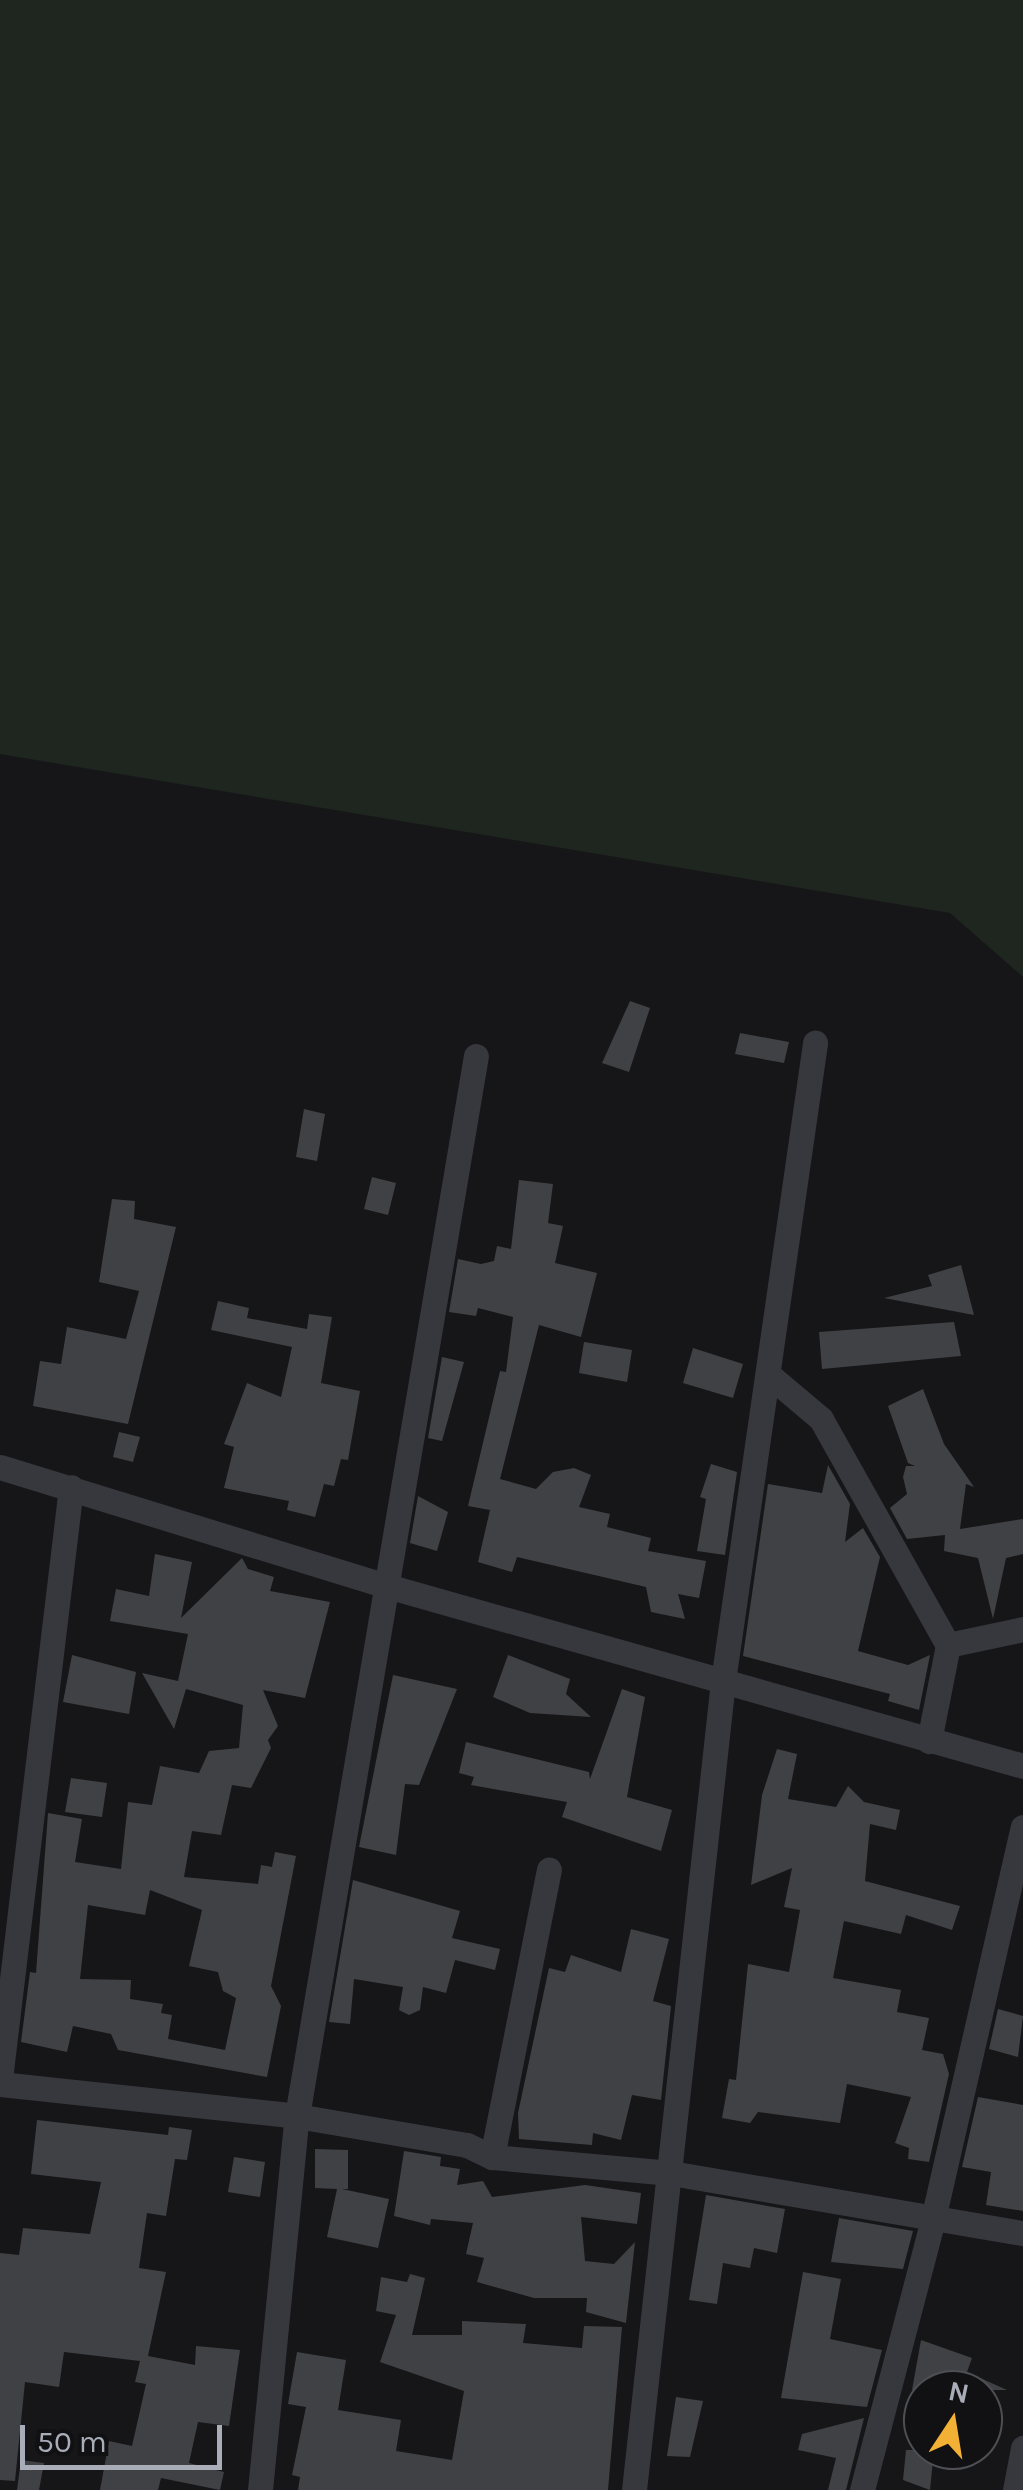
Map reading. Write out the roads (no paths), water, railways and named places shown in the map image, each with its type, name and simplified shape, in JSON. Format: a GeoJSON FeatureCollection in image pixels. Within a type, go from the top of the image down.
{"type":"FeatureCollection","features":[{"type":"Feature","properties":{"kind":"street"},"geometry":{"type":"LineString","coordinates":[[634,2490],[723,1681],[815,1043]]}},
{"type":"Feature","properties":{"kind":"street"},"geometry":{"type":"LineString","coordinates":[[260,2490],[297,2116],[476,1056]]}},
{"type":"Feature","properties":{"kind":"street"},"geometry":{"type":"LineString","coordinates":[[769,1375],[821,1420],[948,1645],[928,1741]]}},
{"type":"Feature","properties":{"kind":"street"},"geometry":{"type":"LineString","coordinates":[[0,1468],[387,1586],[1023,1766]]}},
{"type":"Feature","properties":{"kind":"street"},"geometry":{"type":"LineString","coordinates":[[71,1487],[0,2081],[297,2116],[467,2145],[492,2156],[671,2174],[1023,2232]]}},
{"type":"Feature","properties":{"kind":"street"},"geometry":{"type":"LineString","coordinates":[[948,1645],[1023,1629]]}},
{"type":"Feature","properties":{"kind":"street"},"geometry":{"type":"LineString","coordinates":[[862,2490],[933,2219],[1023,1827]]}},
{"type":"Feature","properties":{"kind":"street"},"geometry":{"type":"LineString","coordinates":[[492,2156],[549,1870]]}},
{"type":"Feature","properties":{"kind":"street"},"geometry":{"type":"LineString","coordinates":[[1015,2490],[1023,2448]]}}]}
